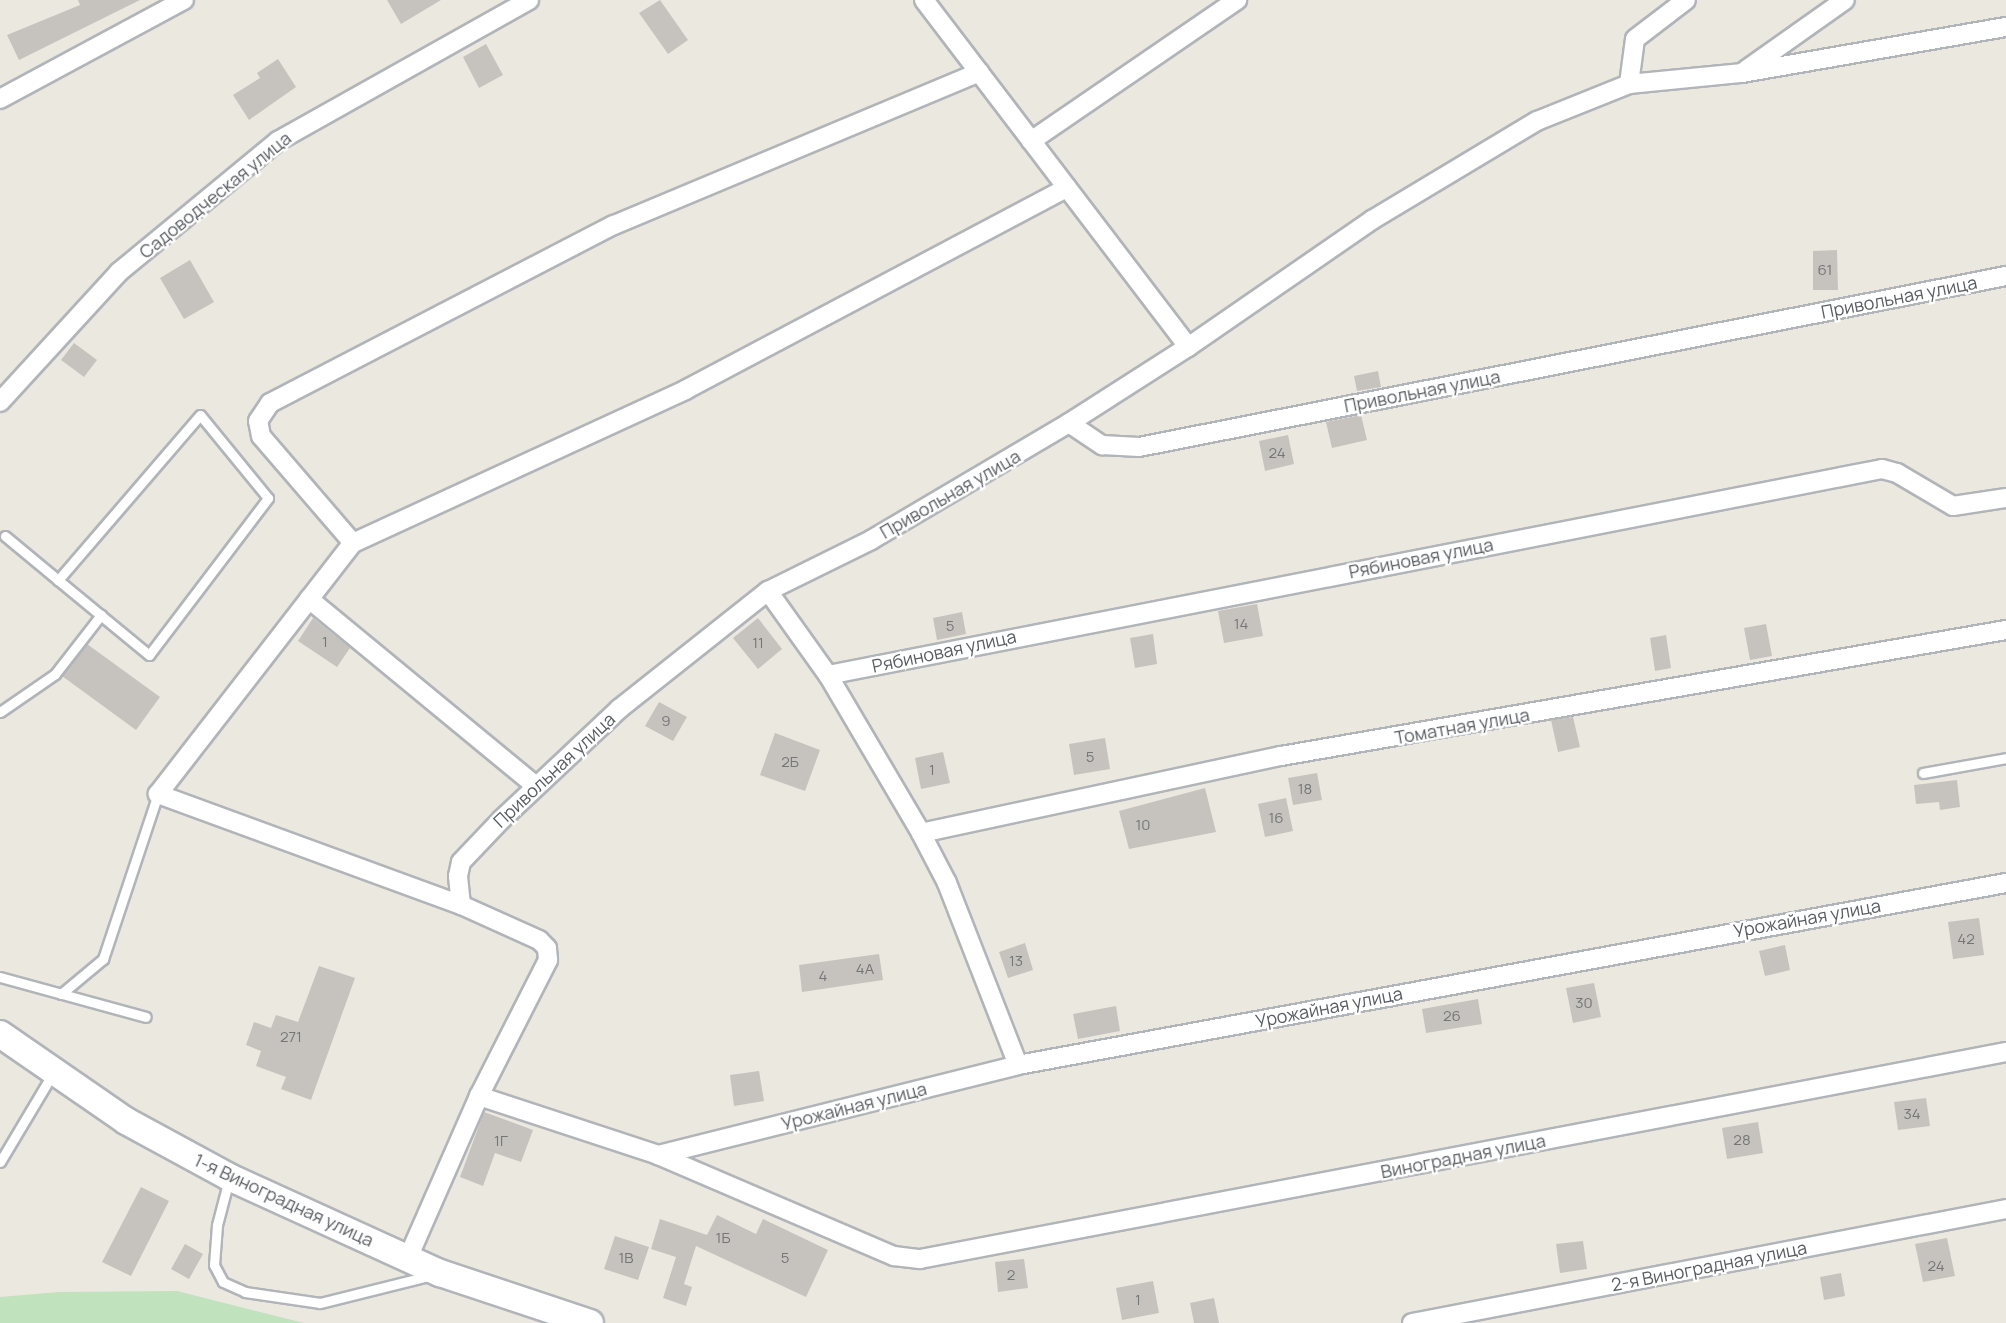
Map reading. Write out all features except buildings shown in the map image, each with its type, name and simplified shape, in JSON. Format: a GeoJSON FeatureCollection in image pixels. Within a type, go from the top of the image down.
{"type":"FeatureCollection","features":[{"type":"Feature","properties":{"kind":"main road","name":"1-я Виноградная улица"},"geometry":{"type":"LineString","coordinates":[[0,1034],[53,1073],[126,1121],[230,1177],[440,1273],[590,1323]]}},
{"type":"Feature","properties":{"kind":"street"},"geometry":{"type":"LineString","coordinates":[[0,99],[184,0]]}},
{"type":"Feature","properties":{"kind":"street","name":"Садоводческая улица"},"geometry":{"type":"LineString","coordinates":[[0,402],[119,272],[278,141],[529,0]]}},
{"type":"Feature","properties":{"kind":"street"},"geometry":{"type":"LineString","coordinates":[[924,0],[1188,348]]}},
{"type":"Feature","properties":{"kind":"street"},"geometry":{"type":"LineString","coordinates":[[1031,141],[1237,0]]}},
{"type":"Feature","properties":{"kind":"street"},"geometry":{"type":"LineString","coordinates":[[1629,84],[1635,39],[1686,0]]}},
{"type":"Feature","properties":{"kind":"street"},"geometry":{"type":"LineString","coordinates":[[1742,73],[1845,0]]}},
{"type":"Feature","properties":{"kind":"street"},"geometry":{"type":"LineString","coordinates":[[1069,423],[1188,348],[1372,220],[1538,122],[1629,84],[1742,73],[2006,27]]}},
{"type":"Feature","properties":{"kind":"street"},"geometry":{"type":"LineString","coordinates":[[353,543],[261,436],[258,421],[270,403],[614,225],[979,72]]}},
{"type":"Feature","properties":{"kind":"street"},"geometry":{"type":"LineString","coordinates":[[408,1258],[479,1096],[545,971],[547,948],[527,934],[460,905],[158,794],[353,543],[685,390],[1067,188]]}},
{"type":"Feature","properties":{"kind":"street","name":"Привольная улица"},"geometry":{"type":"LineString","coordinates":[[460,905],[458,876],[461,862],[537,786],[620,709],[768,591],[871,540],[1069,423],[1102,445],[1139,447],[2006,276]]}},
{"type":"Feature","properties":{"kind":"street","name":"Рябиновая улица"},"geometry":{"type":"LineString","coordinates":[[828,675],[1882,469],[1897,473],[1947,505],[1974,506],[2006,498]]}},
{"type":"Feature","properties":{"kind":"street"},"geometry":{"type":"LineString","coordinates":[[768,591],[828,675],[921,833],[947,882],[1018,1065]]}},
{"type":"Feature","properties":{"kind":"street"},"geometry":{"type":"LineString","coordinates":[[309,599],[537,786]]}},
{"type":"Feature","properties":{"kind":"street","name":"Томатная улица"},"geometry":{"type":"LineString","coordinates":[[921,833],[1281,756],[2006,630]]}},
{"type":"Feature","properties":{"kind":"street","name":"Урожайная улица"},"geometry":{"type":"LineString","coordinates":[[658,1155],[1018,1065],[1792,920],[2006,883]]}},
{"type":"Feature","properties":{"kind":"street","name":"Виноградная улица"},"geometry":{"type":"LineString","coordinates":[[479,1096],[658,1155],[894,1256],[920,1259],[2006,1052]]}},
{"type":"Feature","properties":{"kind":"street","name":"2-я Виноградная улица"},"geometry":{"type":"LineString","coordinates":[[1412,1323],[2006,1209]]}},
{"type":"Feature","properties":{"kind":"lane"},"geometry":{"type":"LineString","coordinates":[[4,536],[149,655],[268,498],[200,416],[58,580]]}},
{"type":"Feature","properties":{"kind":"lane"},"geometry":{"type":"LineString","coordinates":[[0,712],[56,674],[101,615]]}},
{"type":"Feature","properties":{"kind":"lane"},"geometry":{"type":"LineString","coordinates":[[1923,773],[2006,758]]}},
{"type":"Feature","properties":{"kind":"lane"},"geometry":{"type":"LineString","coordinates":[[61,994],[104,959],[158,794]]}},
{"type":"Feature","properties":{"kind":"lane"},"geometry":{"type":"LineString","coordinates":[[0,977],[146,1017]]}},
{"type":"Feature","properties":{"kind":"lane"},"geometry":{"type":"LineString","coordinates":[[0,1162],[53,1073]]}},
{"type":"Feature","properties":{"kind":"lane"},"geometry":{"type":"LineString","coordinates":[[230,1177],[218,1225],[214,1265],[223,1282],[244,1292],[320,1303],[440,1273]]}},
{"type":"Feature","properties":{"kind":"green space"},"geometry":{"type":"Polygon","coordinates":[[[177,1291],[304,1323],[0,1323],[0,1297],[59,1292],[177,1291]]]}}]}
